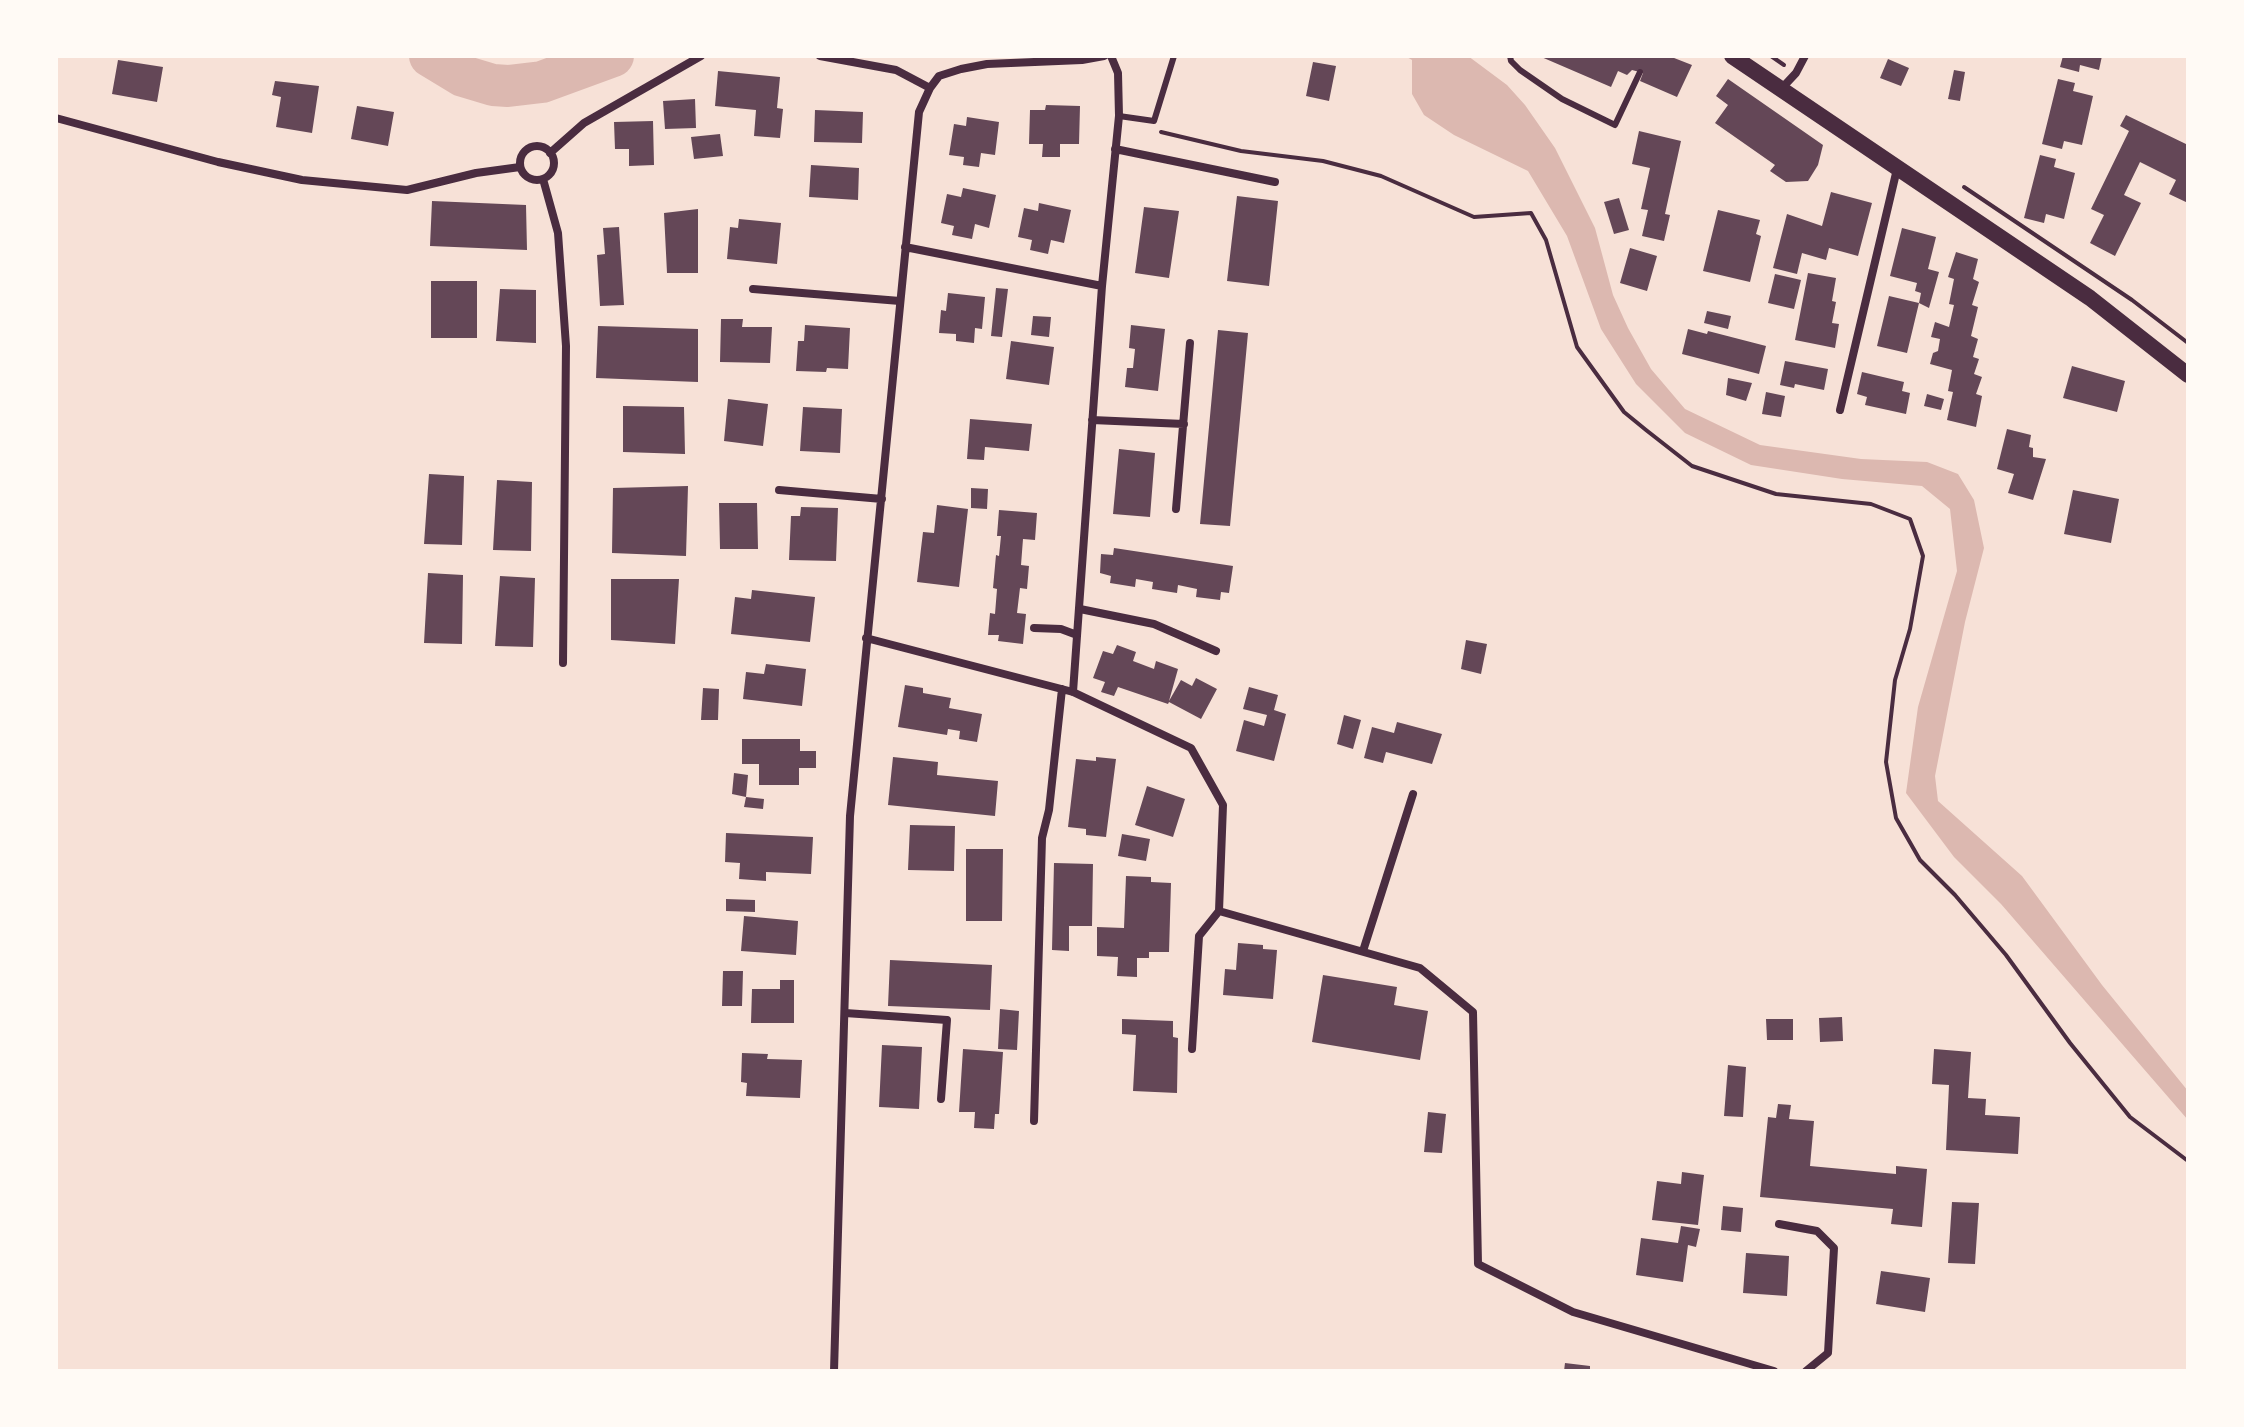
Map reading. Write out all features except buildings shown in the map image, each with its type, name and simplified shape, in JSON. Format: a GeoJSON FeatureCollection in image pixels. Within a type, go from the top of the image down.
{"type":"FeatureCollection","features":[{"type":"Feature","properties":{"kind":"main road"},"geometry":{"type":"LineString","coordinates":[[1732,56],[2090,298],[2188,375]]}},
{"type":"Feature","properties":{"kind":"street"},"geometry":{"type":"LineString","coordinates":[[550,153],[584,123],[701,56]]}},
{"type":"Feature","properties":{"kind":"street"},"geometry":{"type":"LineString","coordinates":[[820,56],[896,70],[930,88]]}},
{"type":"Feature","properties":{"kind":"street"},"geometry":{"type":"LineString","coordinates":[[834,1371],[850,816],[919,112],[939,76],[987,64],[1082,60],[1104,56]]}},
{"type":"Feature","properties":{"kind":"street"},"geometry":{"type":"LineString","coordinates":[[1073,692],[1102,286],[1119,116],[1118,73],[1111,56]]}},
{"type":"Feature","properties":{"kind":"street"},"geometry":{"type":"LineString","coordinates":[[1782,88],[1796,73],[1805,56]]}},
{"type":"Feature","properties":{"kind":"street"},"geometry":{"type":"LineString","coordinates":[[56,118],[218,162],[302,180],[407,190],[476,173],[520,167]]}},
{"type":"Feature","properties":{"kind":"street"},"geometry":{"type":"LineString","coordinates":[[539,146],[550,153],[553,158],[552,171],[543,179],[526,176],[520,167],[522,154],[539,146]]}},
{"type":"Feature","properties":{"kind":"street"},"geometry":{"type":"LineString","coordinates":[[1115,149],[1275,182]]}},
{"type":"Feature","properties":{"kind":"street"},"geometry":{"type":"LineString","coordinates":[[1840,410],[1898,168]]}},
{"type":"Feature","properties":{"kind":"street"},"geometry":{"type":"LineString","coordinates":[[543,179],[558,233],[566,346],[563,663]]}},
{"type":"Feature","properties":{"kind":"street"},"geometry":{"type":"LineString","coordinates":[[905,247],[1102,286]]}},
{"type":"Feature","properties":{"kind":"street"},"geometry":{"type":"LineString","coordinates":[[753,289],[900,301]]}},
{"type":"Feature","properties":{"kind":"street"},"geometry":{"type":"LineString","coordinates":[[1176,509],[1190,343]]}},
{"type":"Feature","properties":{"kind":"street"},"geometry":{"type":"LineString","coordinates":[[1092,420],[1184,424]]}},
{"type":"Feature","properties":{"kind":"street"},"geometry":{"type":"LineString","coordinates":[[779,490],[882,499]]}},
{"type":"Feature","properties":{"kind":"street"},"geometry":{"type":"LineString","coordinates":[[1080,609],[1154,624],[1216,651]]}},
{"type":"Feature","properties":{"kind":"street"},"geometry":{"type":"LineString","coordinates":[[1034,628],[1061,629],[1077,635]]}},
{"type":"Feature","properties":{"kind":"street"},"geometry":{"type":"LineString","coordinates":[[866,638],[1073,692],[1191,748],[1223,805],[1219,911],[1199,936],[1192,1049]]}},
{"type":"Feature","properties":{"kind":"street"},"geometry":{"type":"LineString","coordinates":[[1034,1121],[1042,838],[1049,810],[1062,689]]}},
{"type":"Feature","properties":{"kind":"street"},"geometry":{"type":"LineString","coordinates":[[1363,951],[1413,794]]}},
{"type":"Feature","properties":{"kind":"street"},"geometry":{"type":"LineString","coordinates":[[1219,911],[1420,968],[1473,1012],[1478,1264],[1573,1312],[1774,1371]]}},
{"type":"Feature","properties":{"kind":"street"},"geometry":{"type":"LineString","coordinates":[[845,1013],[947,1020],[941,1099]]}},
{"type":"Feature","properties":{"kind":"street"},"geometry":{"type":"LineString","coordinates":[[1779,1224],[1817,1231],[1834,1248],[1828,1353],[1806,1371]]}},
{"type":"Feature","properties":{"kind":"lane"},"geometry":{"type":"LineString","coordinates":[[1119,116],[1154,121],[1174,56]]}},
{"type":"Feature","properties":{"kind":"lane"},"geometry":{"type":"LineString","coordinates":[[1510,56],[1520,70],[1552,92],[1615,125],[1640,72]]}},
{"type":"Feature","properties":{"kind":"path"},"geometry":{"type":"LineString","coordinates":[[1118,126],[1135,126],[1241,151],[1323,161],[1381,176],[1474,217],[1531,213],[1546,240],[1577,347],[1624,412],[1646,430],[1692,466],[1776,494],[1871,504],[1910,519],[1923,556],[1910,629],[1895,680],[1886,762],[1896,818],[1920,860],[1955,895],[2006,955],[2070,1043],[2130,1117],[2188,1161]]}},
{"type":"Feature","properties":{"kind":"shaded area"},"geometry":{"type":"Polygon","coordinates":[[[1405,56],[1468,56],[1507,85],[1525,105],[1555,148],[1595,228],[1613,295],[1628,328],[1651,369],[1685,409],[1760,445],[1861,459],[1927,462],[1958,474],[1974,500],[1984,548],[1965,622],[1935,776],[1938,801],[2022,876],[2102,985],[2188,1091],[2188,1120],[2001,904],[1954,857],[1906,793],[1918,707],[1957,571],[1950,509],[1922,486],[1842,479],[1751,465],[1685,433],[1636,384],[1601,329],[1567,236],[1528,171],[1454,135],[1424,115],[1412,94],[1412,60],[1405,56]]]}},
{"type":"Feature","properties":{"kind":"waterway"},"geometry":{"type":"LineString","coordinates":[[430,56],[463,76],[508,86],[542,82],[613,56]]}}]}
